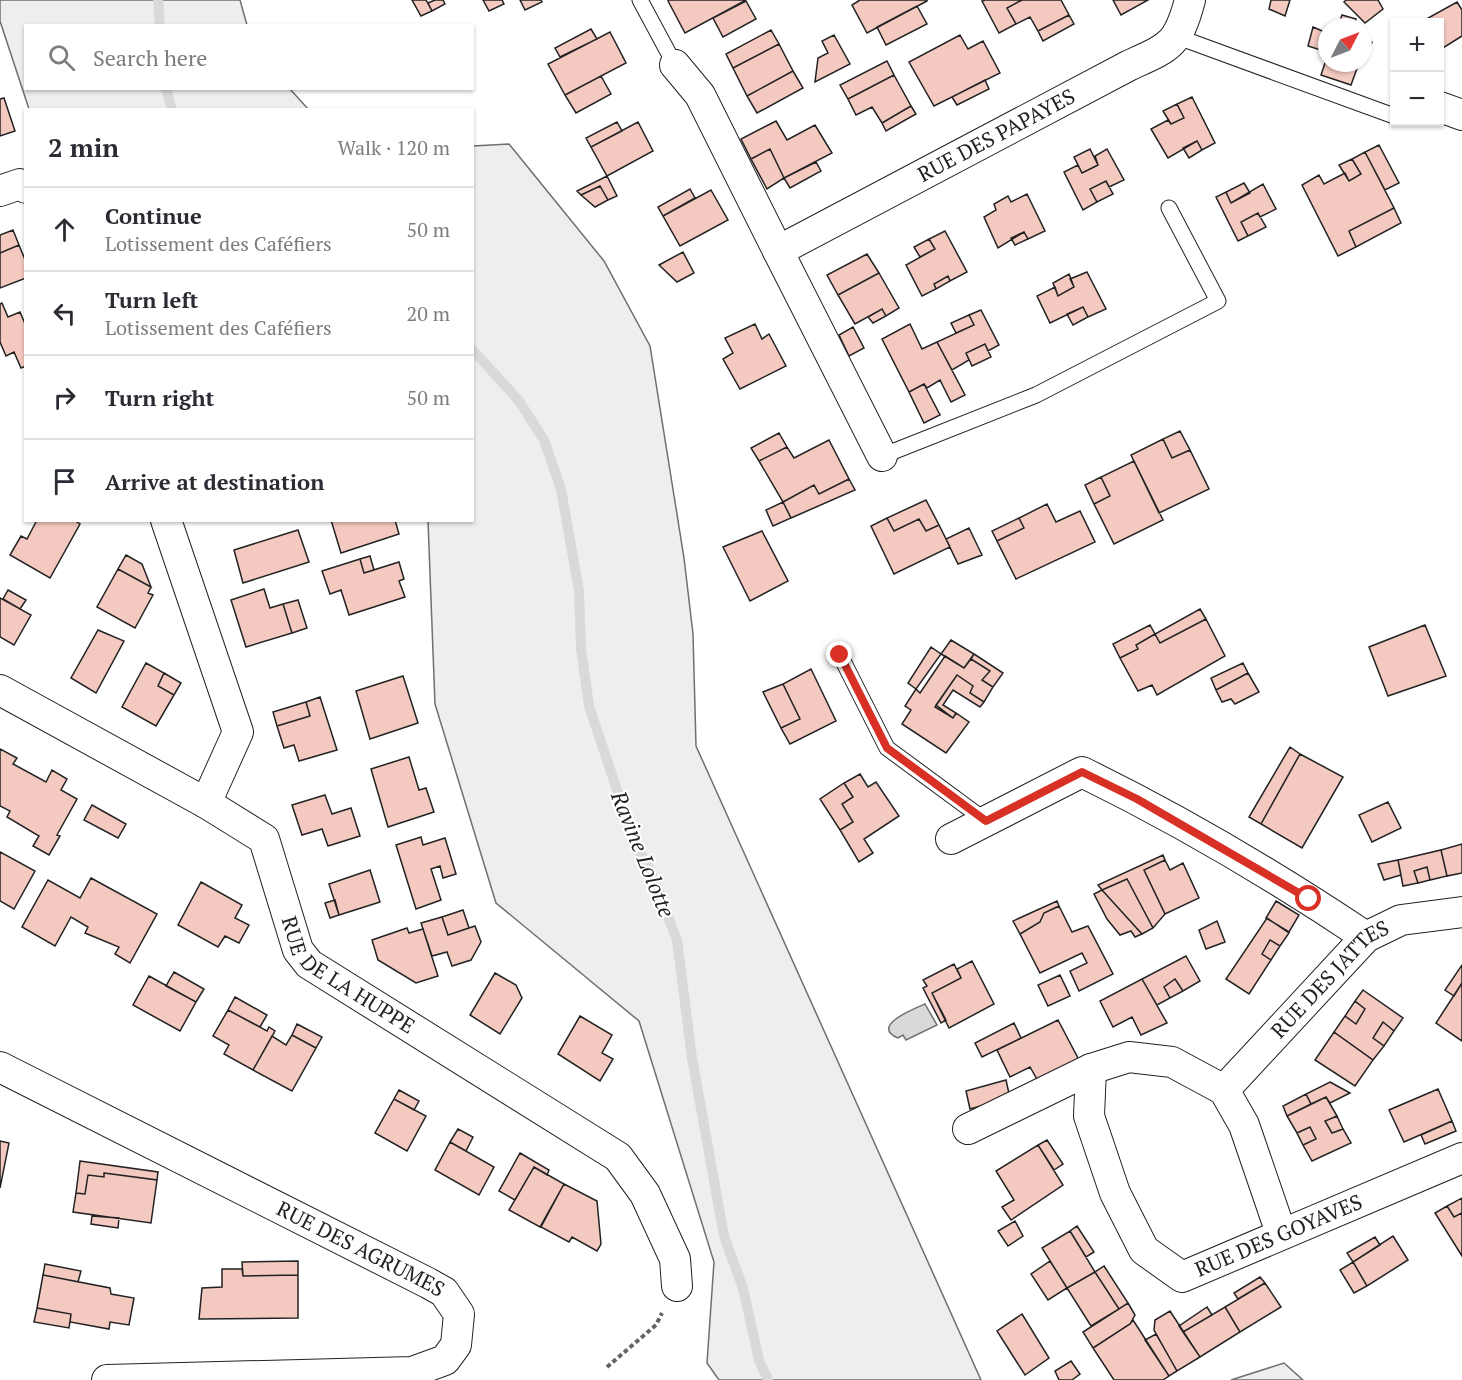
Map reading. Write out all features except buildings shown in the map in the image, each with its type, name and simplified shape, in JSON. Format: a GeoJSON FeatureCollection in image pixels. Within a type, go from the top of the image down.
{"type":"FeatureCollection","features":[{"type":"Feature","properties":{"kind":"street"},"geometry":{"type":"LineString","coordinates":[[1178,37],[1190,0]]}},
{"type":"Feature","properties":{"kind":"street","name":"RUE DES PAPAYES"},"geometry":{"type":"LineString","coordinates":[[778,251],[1164,49],[1178,37]]}},
{"type":"Feature","properties":{"kind":"street"},"geometry":{"type":"LineString","coordinates":[[675,65],[700,95],[882,456]]}},
{"type":"Feature","properties":{"kind":"street"},"geometry":{"type":"LineString","coordinates":[[1444,108],[1462,115]]}},
{"type":"Feature","properties":{"kind":"street"},"geometry":{"type":"LineString","coordinates":[[0,191],[20,184],[24,187]]}},
{"type":"Feature","properties":{"kind":"street"},"geometry":{"type":"LineString","coordinates":[[167,522],[238,732],[206,803]]}},
{"type":"Feature","properties":{"kind":"street","name":"RUE DE LA HUPPE"},"geometry":{"type":"LineString","coordinates":[[0,690],[206,803],[264,839],[298,950],[309,964],[618,1157],[645,1194],[675,1259],[677,1286]]}},
{"type":"Feature","properties":{"kind":"street"},"geometry":{"type":"LineString","coordinates":[[951,839],[1082,772],[1178,823],[1309,899],[1366,937]]}},
{"type":"Feature","properties":{"kind":"street","name":"RUE DES JATTES"},"geometry":{"type":"LineString","coordinates":[[1224,1090],[1366,937],[1401,920],[1462,912]]}},
{"type":"Feature","properties":{"kind":"street"},"geometry":{"type":"LineString","coordinates":[[968,1129],[1091,1069],[1130,1057],[1172,1062],[1224,1090],[1244,1125],[1281,1233]]}},
{"type":"Feature","properties":{"kind":"street","name":"RUE DES AGRUMES"},"geometry":{"type":"LineString","coordinates":[[0,1067],[428,1283],[444,1292],[459,1314],[456,1345],[445,1360],[412,1372],[107,1380]]}},
{"type":"Feature","properties":{"kind":"street","name":"RUE DES GOYAVES"},"geometry":{"type":"LineString","coordinates":[[1091,1069],[1089,1116],[1115,1193],[1144,1250],[1182,1277],[1462,1158]]}},
{"type":"Feature","properties":{"kind":"lane"},"geometry":{"type":"LineString","coordinates":[[640,0],[675,65]]}},
{"type":"Feature","properties":{"kind":"lane"},"geometry":{"type":"LineString","coordinates":[[1178,37],[1390,114]]}},
{"type":"Feature","properties":{"kind":"lane"},"geometry":{"type":"LineString","coordinates":[[882,456],[1036,396],[1218,301],[1169,208]]}},
{"type":"Feature","properties":{"kind":"lane"},"geometry":{"type":"LineString","coordinates":[[840,655],[887,748],[986,821]]}},
{"type":"Feature","properties":{"kind":"path"},"geometry":{"type":"LineString","coordinates":[[607,1367],[656,1325],[677,1286]]}},
{"type":"Feature","properties":{"kind":"shaded area"},"geometry":{"type":"Polygon","coordinates":[[[0,0],[240,0],[247,24],[24,24],[24,90],[291,90],[307,108],[29,108],[0,21],[0,0]]]}},
{"type":"Feature","properties":{"kind":"shaded area"},"geometry":{"type":"Polygon","coordinates":[[[509,144],[604,261],[650,346],[684,558],[693,634],[696,746],[981,1380],[719,1380],[707,1363],[714,1262],[639,1021],[496,903],[435,704],[428,522],[474,522],[474,146],[509,144]]]}},
{"type":"Feature","properties":{"kind":"shaded area"},"geometry":{"type":"Polygon","coordinates":[[[925,1004],[937,1025],[906,1040],[903,1035],[898,1038],[890,1033],[891,1023],[897,1018],[925,1004]]]}},
{"type":"Feature","properties":{"kind":"shaded area"},"geometry":{"type":"Polygon","coordinates":[[[1284,1363],[1303,1380],[1231,1380],[1284,1363]]]}},
{"type":"Feature","properties":{"kind":"waterway","name":"Ravine Lolotte"},"geometry":{"type":"LineString","coordinates":[[158,0],[160,24]]}},
{"type":"Feature","properties":{"kind":"waterway","name":"Ravine Lolotte"},"geometry":{"type":"LineString","coordinates":[[167,90],[171,108]]}},
{"type":"Feature","properties":{"kind":"waterway","name":"Ravine Lolotte"},"geometry":{"type":"LineString","coordinates":[[474,351],[519,401],[544,440],[561,489],[579,591],[581,648],[589,706],[634,841],[651,872],[677,940],[692,1058],[724,1236],[743,1288],[759,1360],[768,1380]]}},
{"type":"Feature","properties":{"kind":"route"},"geometry":{"type":"LineString","coordinates":[[840,655],[887,748],[986,821],[1082,772],[1137,799],[1309,899]]}}]}
